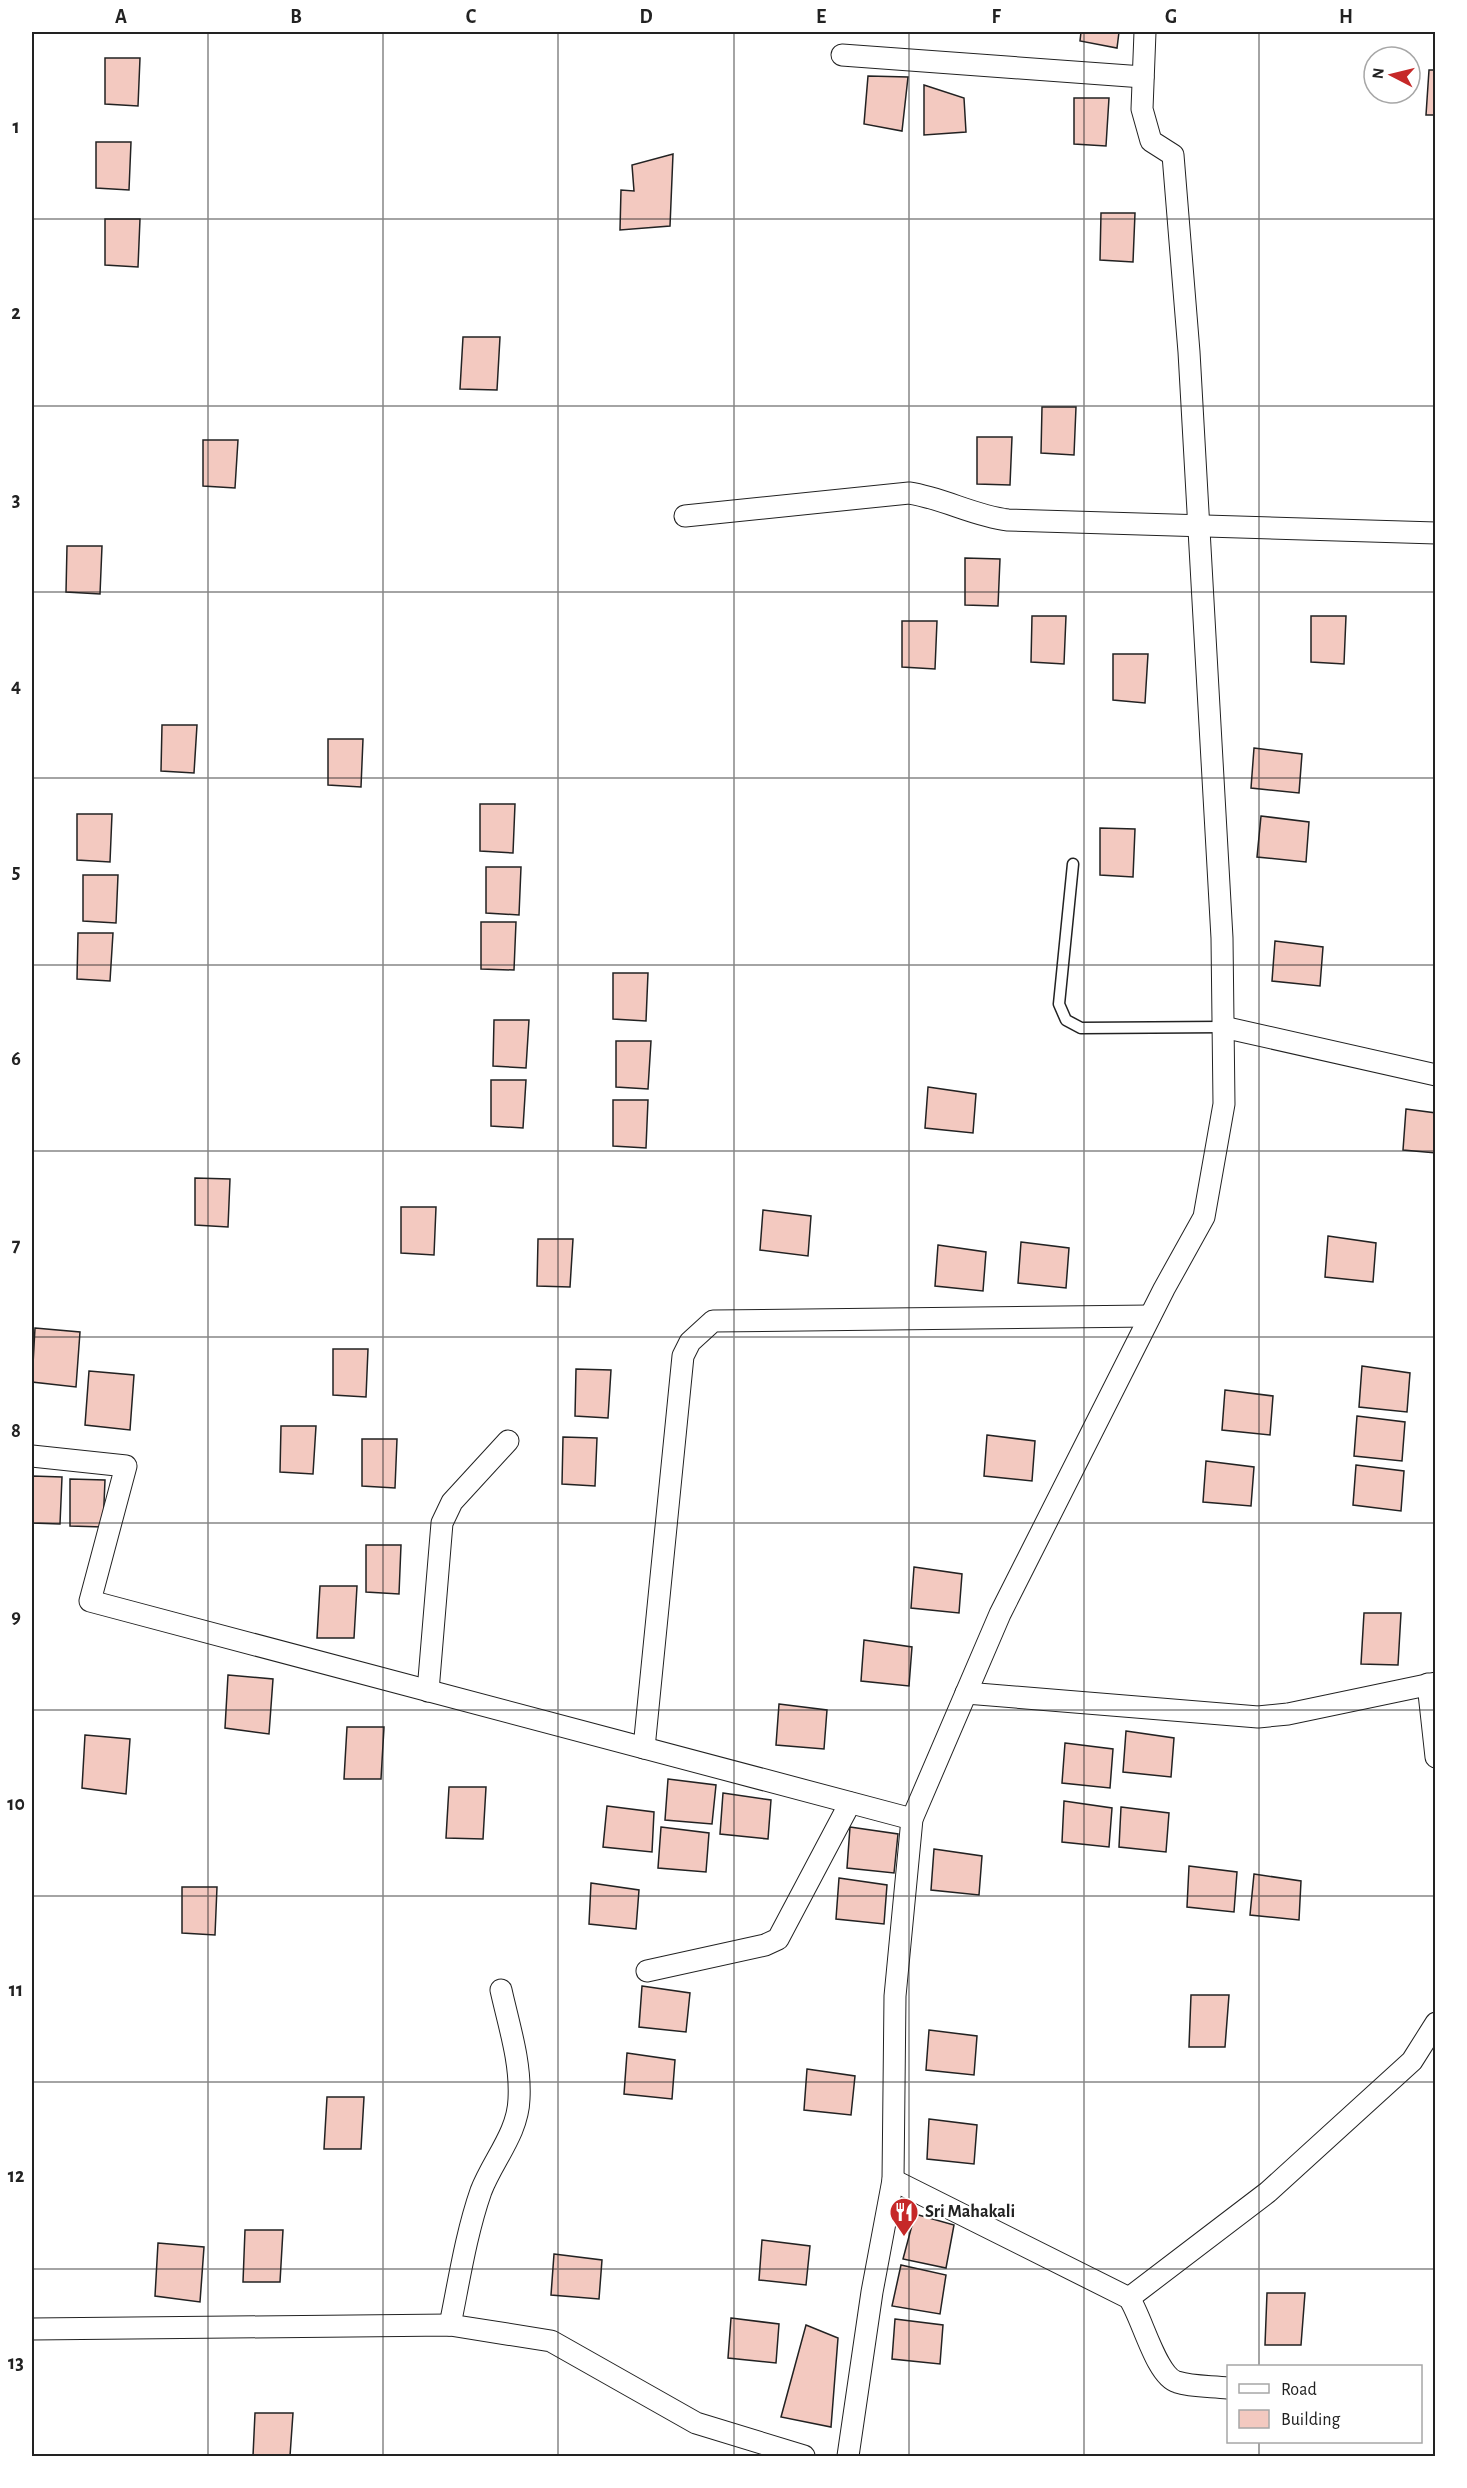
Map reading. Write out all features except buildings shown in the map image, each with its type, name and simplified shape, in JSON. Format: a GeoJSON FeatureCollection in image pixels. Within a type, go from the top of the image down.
{"type":"FeatureCollection","features":[{"type":"Feature","properties":{"kind":"street"},"geometry":{"type":"LineString","coordinates":[[848,2457],[872,2292],[892,2180],[895,1996],[912,1819],[1000,1614],[1150,1316],[1204,1216],[1224,1104],[1222,938],[1173,155],[1151,141],[1142,109],[1145,32]]}},
{"type":"Feature","properties":{"kind":"street"},"geometry":{"type":"LineString","coordinates":[[842,55],[1143,77]]}},
{"type":"Feature","properties":{"kind":"street"},"geometry":{"type":"LineString","coordinates":[[685,516],[909,493],[928,495],[994,519],[1198,528],[1436,533]]}},
{"type":"Feature","properties":{"kind":"street"},"geometry":{"type":"LineString","coordinates":[[1223,1027],[1436,1075]]}},
{"type":"Feature","properties":{"kind":"street"},"geometry":{"type":"LineString","coordinates":[[644,1748],[683,1356],[690,1342],[702,1329],[713,1321],[1150,1316]]}},
{"type":"Feature","properties":{"kind":"street"},"geometry":{"type":"LineString","coordinates":[[428,1691],[442,1523],[452,1502],[508,1441]]}},
{"type":"Feature","properties":{"kind":"street"},"geometry":{"type":"LineString","coordinates":[[32,1456],[126,1466],[90,1601],[912,1819]]}},
{"type":"Feature","properties":{"kind":"street"},"geometry":{"type":"LineString","coordinates":[[966,1693],[1258,1717],[1288,1714],[1432,1683],[1436,1757]]}},
{"type":"Feature","properties":{"kind":"street"},"geometry":{"type":"LineString","coordinates":[[647,1971],[765,1945],[778,1939],[850,1803]]}},
{"type":"Feature","properties":{"kind":"street"},"geometry":{"type":"LineString","coordinates":[[450,2325],[473,2214],[482,2188],[515,2123],[519,2100],[519,2072],[501,1990]]}},
{"type":"Feature","properties":{"kind":"street"},"geometry":{"type":"LineString","coordinates":[[1129,2298],[1277,2184],[1412,2061],[1436,2023]]}},
{"type":"Feature","properties":{"kind":"street"},"geometry":{"type":"LineString","coordinates":[[892,2180],[1129,2298],[1138,2311],[1166,2375],[1176,2382],[1227,2388]]}},
{"type":"Feature","properties":{"kind":"street"},"geometry":{"type":"LineString","coordinates":[[32,2329],[450,2325],[551,2341],[696,2423],[804,2457]]}},
{"type":"Feature","properties":{"kind":"lane"},"geometry":{"type":"LineString","coordinates":[[1073,864],[1059,1004],[1066,1020],[1081,1028],[1223,1027]]}},
{"type":"Feature","properties":{"kind":"place","name":"Sri Mahakali"},"geometry":{"type":"Point","coordinates":[904,2238]}}]}
